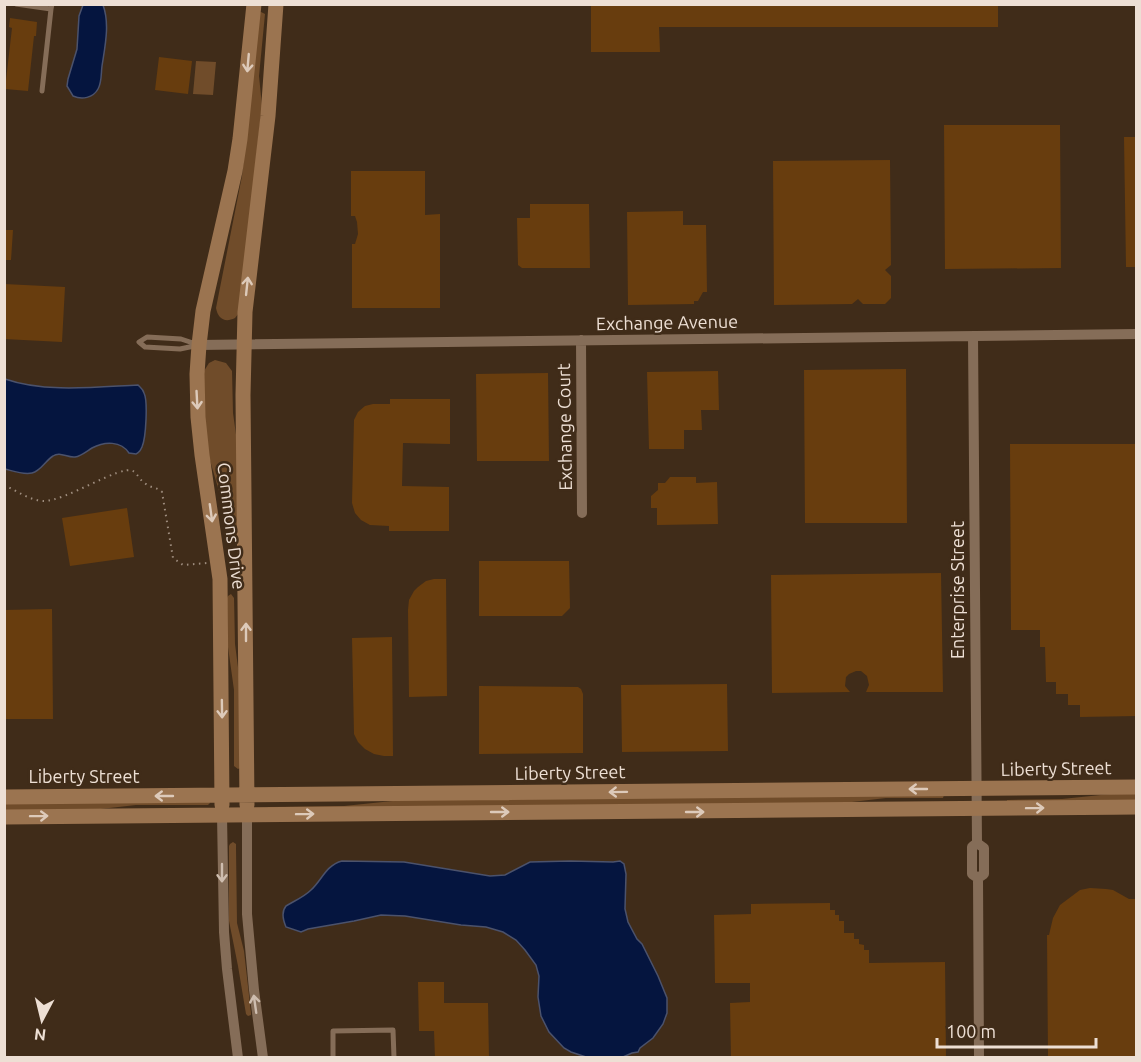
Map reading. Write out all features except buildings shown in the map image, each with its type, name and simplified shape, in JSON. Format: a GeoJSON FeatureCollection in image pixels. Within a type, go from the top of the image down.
{"type":"FeatureCollection","features":[{"type":"Feature","properties":{"kind":"street","name":"Commons Drive"},"geometry":{"type":"LineString","coordinates":[[238,1058],[224,932],[220,579],[202,455],[197,392],[203,311],[236,171],[254,4]]}},
{"type":"Feature","properties":{"kind":"street","name":"Commons Drive"},"geometry":{"type":"LineString","coordinates":[[263,1058],[247,914],[243,395],[245,312],[268,116],[276,4]]}},
{"type":"Feature","properties":{"kind":"street","name":"Exchange Avenue"},"geometry":{"type":"LineString","coordinates":[[199,345],[1137,334]]}},
{"type":"Feature","properties":{"kind":"street","name":"Enterprise Street"},"geometry":{"type":"LineString","coordinates":[[973,336],[977,843],[972,847],[972,874],[978,878],[979,1058]]}},
{"type":"Feature","properties":{"kind":"street","name":"Exchange Court"},"geometry":{"type":"LineString","coordinates":[[581,340],[582,513]]}},
{"type":"Feature","properties":{"kind":"street","name":"Liberty Street"},"geometry":{"type":"LineString","coordinates":[[4,797],[1137,787]]}},
{"type":"Feature","properties":{"kind":"street"},"geometry":{"type":"LineString","coordinates":[[4,817],[1137,807]]}},
{"type":"Feature","properties":{"kind":"lane"},"geometry":{"type":"LineString","coordinates":[[16,4],[52,7],[42,91]]}},
{"type":"Feature","properties":{"kind":"lane"},"geometry":{"type":"LineString","coordinates":[[147,337],[181,339],[199,345],[180,349],[145,347],[139,342],[147,337]]}},
{"type":"Feature","properties":{"kind":"lane"},"geometry":{"type":"LineString","coordinates":[[333,1058],[333,1031],[393,1030],[394,1058]]}},
{"type":"Feature","properties":{"kind":"path"},"geometry":{"type":"LineString","coordinates":[[4,485],[34,500],[52,501],[118,472],[135,471],[144,483],[162,492],[173,558],[183,565],[207,563]]}},
{"type":"Feature","properties":{"kind":"shaded area"},"geometry":{"type":"Polygon","coordinates":[[[259,13],[265,14],[259,76],[262,106],[239,313],[235,318],[225,320],[218,315],[216,308],[242,176],[259,13]]]}},
{"type":"Feature","properties":{"kind":"shaded area"},"geometry":{"type":"Polygon","coordinates":[[[196,61],[216,62],[213,95],[193,94],[196,61]]]}},
{"type":"Feature","properties":{"kind":"shaded area"},"geometry":{"type":"Polygon","coordinates":[[[215,360],[226,363],[232,371],[233,413],[238,449],[237,542],[234,543],[227,539],[221,498],[209,457],[204,416],[204,371],[209,363],[215,360]]]}},
{"type":"Feature","properties":{"kind":"shaded area"},"geometry":{"type":"Polygon","coordinates":[[[231,594],[234,598],[235,644],[241,691],[240,768],[238,769],[234,766],[234,690],[228,647],[227,598],[231,594]]]}},
{"type":"Feature","properties":{"kind":"shaded area"},"geometry":{"type":"Polygon","coordinates":[[[1136,793],[1136,801],[1007,803],[1007,800],[1062,799],[1136,793]]]}},
{"type":"Feature","properties":{"kind":"shaded area"},"geometry":{"type":"Polygon","coordinates":[[[944,795],[943,798],[886,798],[826,805],[267,809],[268,807],[344,806],[402,800],[944,795]]]}},
{"type":"Feature","properties":{"kind":"shaded area"},"geometry":{"type":"Polygon","coordinates":[[[209,801],[208,805],[136,805],[74,812],[5,812],[4,803],[209,801]]]}},
{"type":"Feature","properties":{"kind":"shaded area"},"geometry":{"type":"Polygon","coordinates":[[[233,842],[236,844],[237,923],[244,951],[251,1013],[248,1016],[229,921],[229,846],[233,842]]]}},
{"type":"Feature","properties":{"kind":"water"},"geometry":{"type":"Polygon","coordinates":[[[83,5],[103,5],[107,27],[101,80],[96,92],[84,98],[73,96],[67,86],[77,49],[79,16],[83,5]]]}},
{"type":"Feature","properties":{"kind":"water"},"geometry":{"type":"Polygon","coordinates":[[[5,379],[54,388],[138,385],[144,392],[146,404],[141,450],[136,454],[129,453],[122,446],[107,443],[75,457],[56,455],[32,473],[5,469],[5,379]]]}},
{"type":"Feature","properties":{"kind":"water"},"geometry":{"type":"Polygon","coordinates":[[[342,861],[404,862],[490,876],[505,875],[530,862],[620,861],[624,864],[626,874],[625,909],[628,922],[642,944],[667,998],[667,1013],[663,1024],[653,1038],[638,1052],[623,1057],[586,1057],[564,1048],[549,1032],[541,1016],[538,997],[539,976],[536,965],[516,940],[503,932],[486,927],[381,915],[301,932],[286,927],[283,911],[286,906],[302,897],[315,886],[328,869],[342,861]]]}}]}
